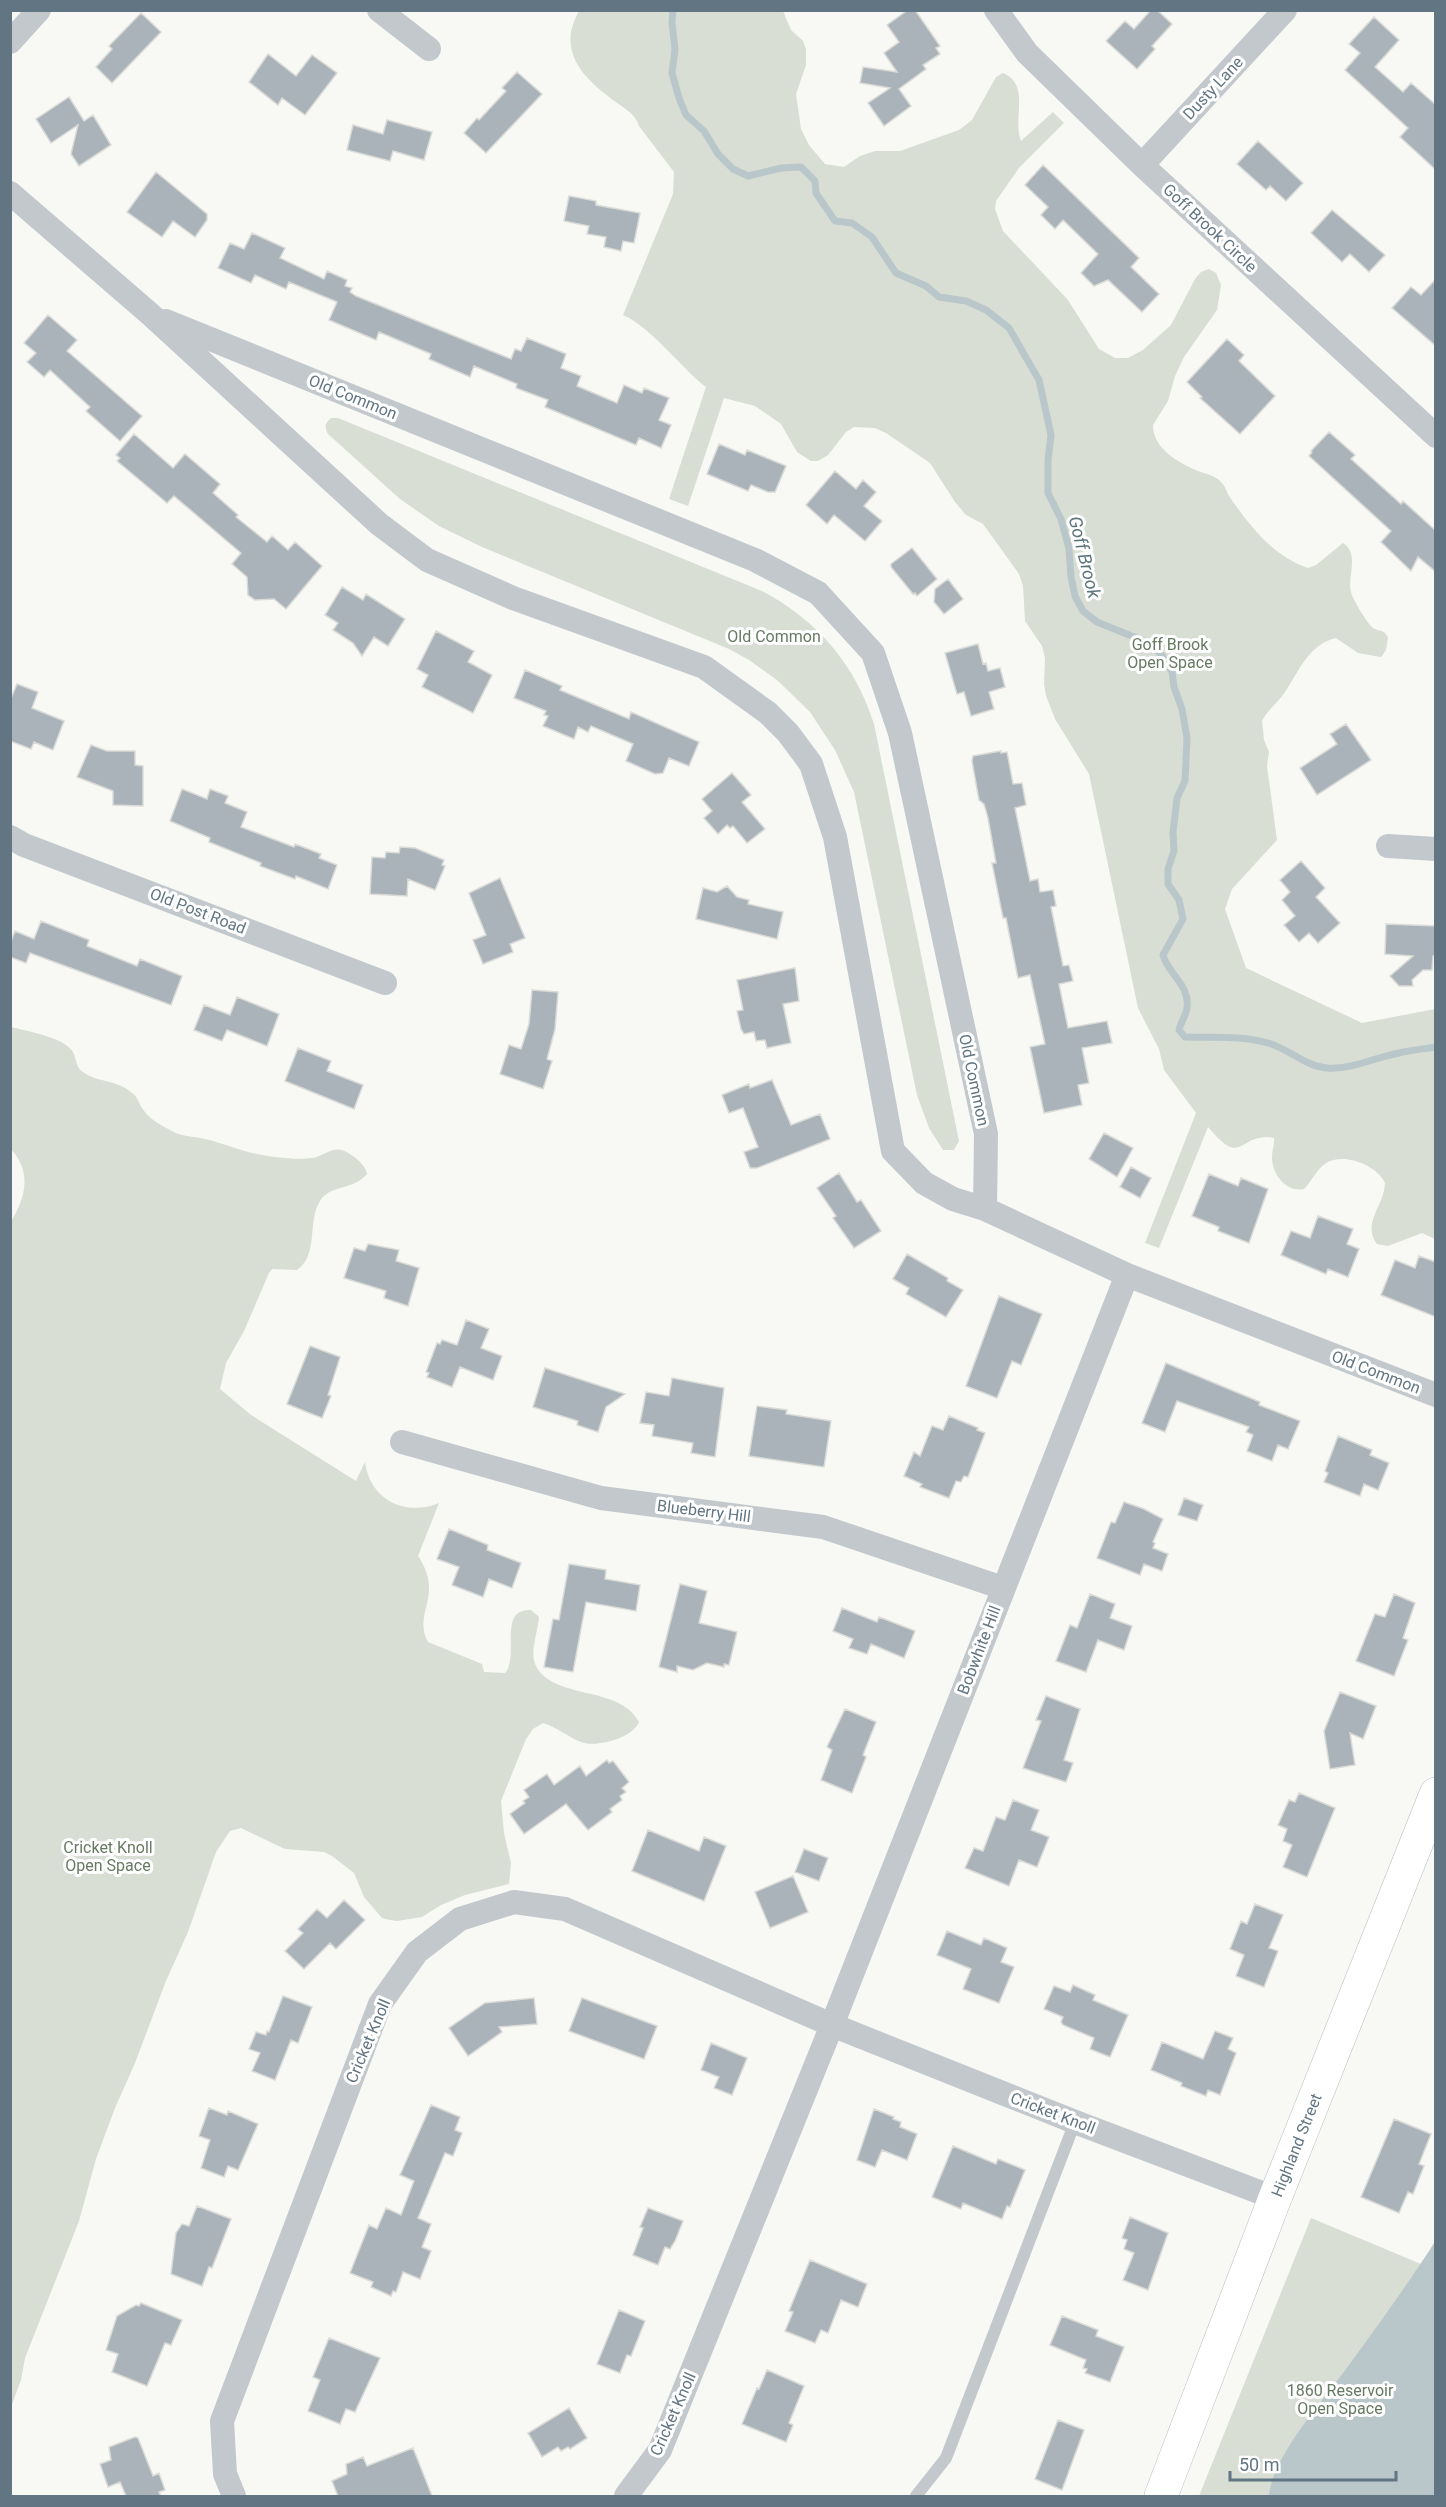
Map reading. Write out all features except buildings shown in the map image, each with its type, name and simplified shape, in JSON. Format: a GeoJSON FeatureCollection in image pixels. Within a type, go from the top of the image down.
{"type":"FeatureCollection","features":[{"type":"Feature","properties":{"kind":"main road","name":"Highland Street"},"geometry":{"type":"LineString","coordinates":[[1161,2496],[1275,2198],[1436,1794]]}},
{"type":"Feature","properties":{"kind":"street"},"geometry":{"type":"LineString","coordinates":[[10,42],[39,10]]}},
{"type":"Feature","properties":{"kind":"street"},"geometry":{"type":"LineString","coordinates":[[379,10],[429,49]]}},
{"type":"Feature","properties":{"kind":"street","name":"Goff Brook Circle"},"geometry":{"type":"LineString","coordinates":[[996,10],[1028,53],[1142,165],[1436,436]]}},
{"type":"Feature","properties":{"kind":"street","name":"Dusty Lane"},"geometry":{"type":"LineString","coordinates":[[1142,165],[1285,10]]}},
{"type":"Feature","properties":{"kind":"street","name":"Old Common"},"geometry":{"type":"LineString","coordinates":[[10,193],[150,314],[379,524],[428,560],[513,598],[704,667],[768,712],[811,764],[835,837],[893,1151],[924,1183],[953,1199],[985,1209],[1127,1275],[1436,1395]]}},
{"type":"Feature","properties":{"kind":"street","name":"Old Common"},"geometry":{"type":"LineString","coordinates":[[150,314],[755,560],[818,593],[873,653],[900,733],[986,1134],[985,1209]]}},
{"type":"Feature","properties":{"kind":"street","name":"Old Post Road"},"geometry":{"type":"LineString","coordinates":[[10,837],[24,845],[386,984]]}},
{"type":"Feature","properties":{"kind":"street"},"geometry":{"type":"LineString","coordinates":[[1388,846],[1436,849]]}},
{"type":"Feature","properties":{"kind":"street","name":"Bobwhite Hill"},"geometry":{"type":"LineString","coordinates":[[832,2025],[1127,1275]]}},
{"type":"Feature","properties":{"kind":"street","name":"Blueberry Hill"},"geometry":{"type":"LineString","coordinates":[[402,1442],[601,1498],[823,1527],[1003,1587]]}},
{"type":"Feature","properties":{"kind":"street","name":"Cricket Knoll"},"geometry":{"type":"LineString","coordinates":[[234,2496],[225,2474],[222,2421],[380,2004],[417,1952],[460,1918],[514,1902],[565,1909],[832,2025],[1275,2198]]}},
{"type":"Feature","properties":{"kind":"street","name":"Cricket Knoll"},"geometry":{"type":"LineString","coordinates":[[626,2496],[660,2450],[832,2025]]}},
{"type":"Feature","properties":{"kind":"lane"},"geometry":{"type":"LineString","coordinates":[[916,2496],[946,2458],[1076,2122]]}},
{"type":"Feature","properties":{"kind":"green space","name":"Goff Brook Open Space"},"geometry":{"type":"Polygon","coordinates":[[[579,11],[783,11],[791,30],[803,41],[806,49],[806,65],[796,94],[801,129],[809,145],[825,164],[844,167],[860,156],[875,151],[900,151],[959,130],[972,120],[996,77],[1003,73],[1011,78],[1019,94],[1018,123],[1021,141],[1053,112],[1064,123],[1019,168],[996,201],[995,209],[1003,231],[1068,300],[1099,349],[1115,358],[1128,358],[1143,350],[1171,325],[1201,272],[1209,269],[1216,273],[1221,285],[1217,310],[1184,357],[1175,376],[1168,401],[1153,425],[1157,441],[1175,459],[1219,480],[1255,530],[1284,557],[1308,568],[1316,565],[1343,543],[1351,553],[1350,586],[1354,600],[1370,625],[1388,637],[1386,650],[1381,657],[1358,653],[1336,638],[1318,647],[1304,661],[1283,695],[1264,717],[1262,721],[1264,740],[1269,752],[1267,766],[1277,840],[1232,889],[1225,909],[1246,968],[1362,1023],[1435,1009],[1435,1239],[1422,1233],[1388,1246],[1377,1244],[1373,1236],[1372,1221],[1385,1183],[1368,1166],[1350,1160],[1333,1160],[1317,1172],[1304,1189],[1291,1188],[1281,1181],[1274,1170],[1272,1157],[1274,1138],[1253,1140],[1235,1148],[1220,1140],[1208,1127],[1159,1248],[1145,1243],[1196,1113],[1164,1070],[1159,1049],[1138,1008],[1089,774],[1055,719],[1046,696],[1045,658],[1042,646],[1025,621],[1023,586],[1019,574],[983,524],[966,515],[955,502],[930,463],[875,428],[854,427],[846,432],[828,455],[818,461],[811,461],[797,452],[781,424],[755,406],[724,398],[688,506],[669,499],[706,387],[644,328],[623,315],[673,194],[674,172],[634,117],[598,88],[575,59],[571,48],[571,37],[573,24],[579,11]]]}},
{"type":"Feature","properties":{"kind":"green space","name":"Old Common"},"geometry":{"type":"Polygon","coordinates":[[[331,418],[338,418],[762,591],[800,616],[832,646],[856,682],[874,724],[959,1141],[954,1150],[943,1150],[929,1128],[917,1095],[854,792],[835,750],[810,712],[777,680],[729,649],[482,547],[439,526],[400,499],[328,434],[326,425],[331,418]]]}},
{"type":"Feature","properties":{"kind":"green space","name":"Cricket Knoll Open Space"},"geometry":{"type":"Polygon","coordinates":[[[11,1027],[62,1042],[73,1052],[80,1070],[126,1089],[136,1096],[151,1118],[178,1134],[273,1157],[312,1158],[338,1149],[354,1156],[361,1163],[367,1174],[362,1179],[329,1192],[320,1201],[314,1218],[311,1247],[304,1264],[297,1270],[272,1269],[269,1273],[244,1331],[226,1363],[220,1389],[251,1415],[356,1481],[365,1462],[374,1486],[391,1502],[414,1508],[439,1503],[418,1556],[426,1570],[429,1582],[423,1622],[428,1642],[482,1664],[484,1672],[505,1673],[511,1656],[512,1625],[515,1617],[521,1611],[531,1610],[539,1617],[534,1659],[543,1676],[570,1689],[617,1702],[629,1710],[639,1722],[630,1733],[596,1744],[581,1742],[543,1723],[533,1729],[526,1739],[501,1801],[504,1833],[511,1863],[509,1884],[465,1895],[441,1905],[422,1917],[397,1921],[382,1918],[364,1897],[354,1873],[324,1852],[285,1849],[241,1828],[230,1831],[216,1852],[188,1932],[115,2108],[96,2159],[79,2221],[25,2358],[21,2380],[11,2407],[10,1223],[23,1195],[24,1176],[18,1158],[11,1149],[11,1027]]]}},
{"type":"Feature","properties":{"kind":"green space","name":"1860 Reservoir Open Space"},"geometry":{"type":"Polygon","coordinates":[[[1311,2218],[1421,2264],[1435,2242],[1435,2496],[1199,2496],[1311,2218]]]}},
{"type":"Feature","properties":{"kind":"shaded area"},"geometry":{"type":"Polygon","coordinates":[[[1435,2242],[1435,2496],[1269,2496],[1272,2481],[1288,2447],[1380,2322],[1435,2242]]]}},
{"type":"Feature","properties":{"kind":"waterway","name":"Goff Brook"},"geometry":{"type":"LineString","coordinates":[[673,10],[675,50],[672,73],[679,98],[686,115],[704,131],[718,154],[733,169],[748,176],[781,168],[801,167],[815,181],[816,193],[835,221],[852,223],[872,237],[896,273],[926,286],[939,297],[966,301],[986,310],[1009,328],[1039,380],[1051,435],[1048,493],[1061,519],[1069,549],[1075,596],[1083,611],[1097,622],[1144,641],[1161,654],[1172,672],[1174,687],[1182,709],[1187,738],[1185,781],[1177,798],[1173,832],[1174,851],[1168,869],[1168,884],[1179,900],[1183,919],[1163,955],[1182,986],[1187,999],[1187,1010],[1179,1030],[1185,1037],[1258,1040],[1283,1049],[1311,1064],[1327,1068],[1345,1067],[1408,1051],[1436,1047]]}}]}
